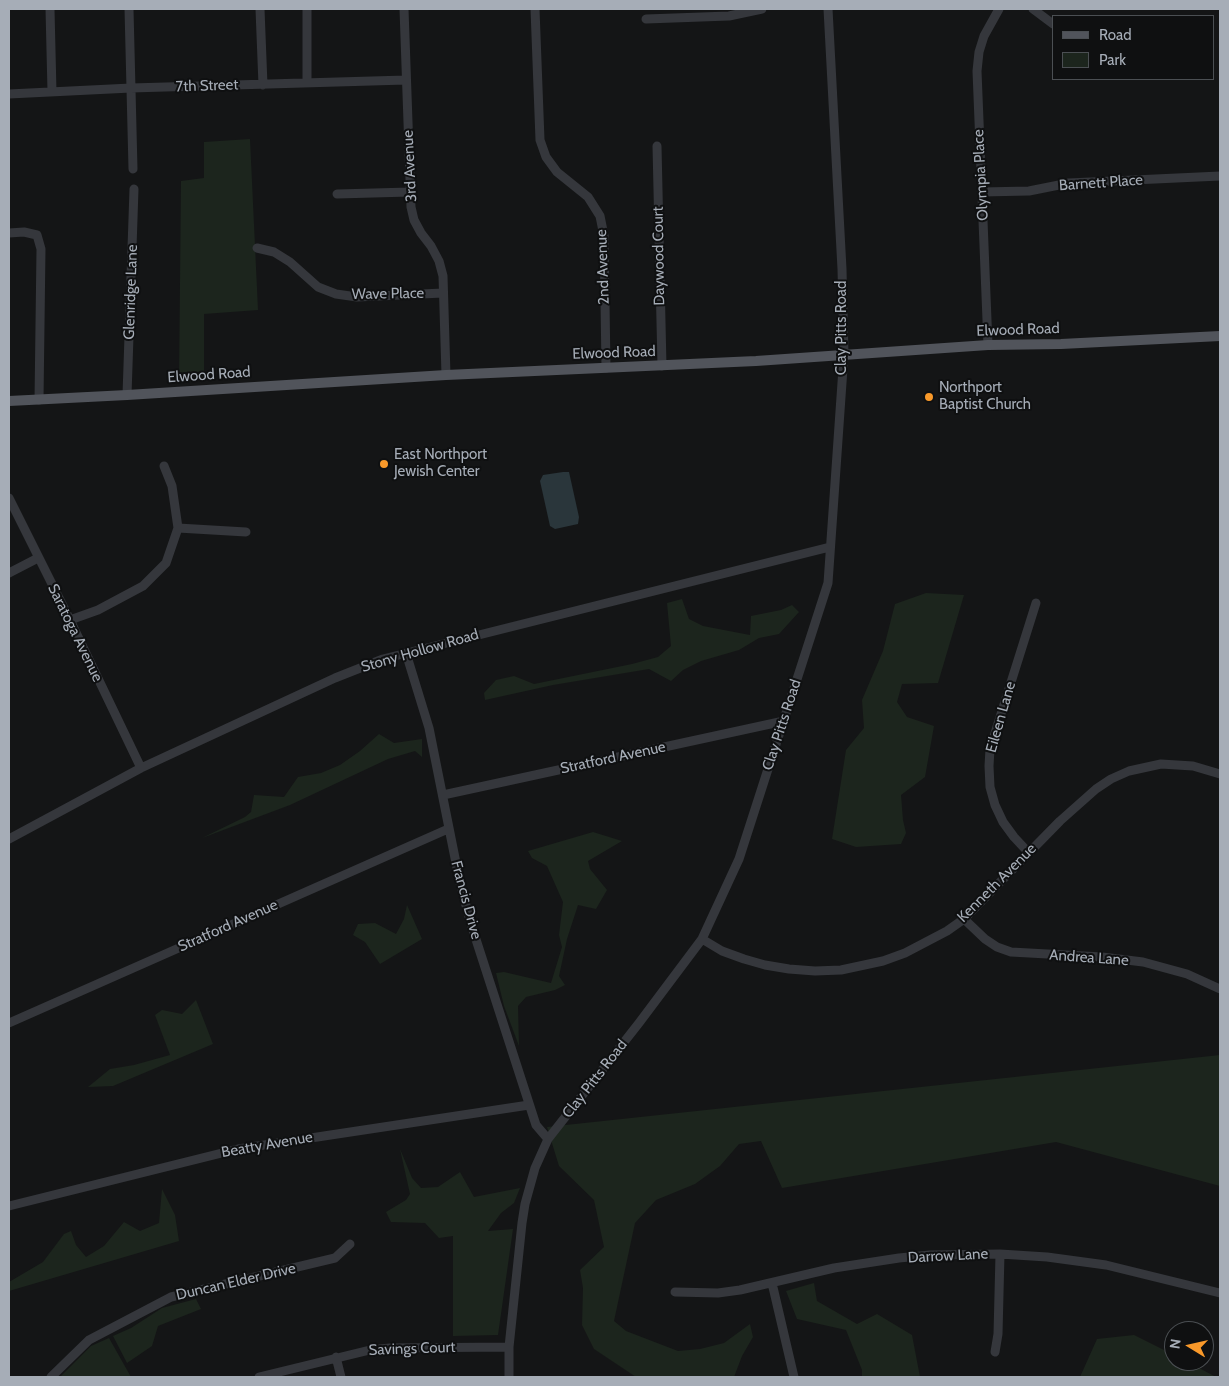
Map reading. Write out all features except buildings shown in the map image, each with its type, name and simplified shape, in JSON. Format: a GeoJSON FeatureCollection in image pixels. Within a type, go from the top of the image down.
{"type":"FeatureCollection","features":[{"type":"Feature","properties":{"kind":"main road","name":"Elwood Road"},"geometry":{"type":"LineString","coordinates":[[9,401],[446,375],[756,362],[844,354],[988,345],[1061,344],[1220,336]]}},
{"type":"Feature","properties":{"kind":"street"},"geometry":{"type":"LineString","coordinates":[[50,9],[52,92]]}},
{"type":"Feature","properties":{"kind":"street"},"geometry":{"type":"LineString","coordinates":[[129,9],[133,169]]}},
{"type":"Feature","properties":{"kind":"street"},"geometry":{"type":"LineString","coordinates":[[260,9],[263,85]]}},
{"type":"Feature","properties":{"kind":"street"},"geometry":{"type":"LineString","coordinates":[[307,9],[307,83]]}},
{"type":"Feature","properties":{"kind":"street","name":"3rd Avenue"},"geometry":{"type":"LineString","coordinates":[[404,9],[410,192],[414,220],[439,261],[443,276],[446,375]]}},
{"type":"Feature","properties":{"kind":"street","name":"2nd Avenue"},"geometry":{"type":"LineString","coordinates":[[535,9],[540,140],[546,157],[557,172],[588,197],[600,216],[604,236],[606,368]]}},
{"type":"Feature","properties":{"kind":"street"},"geometry":{"type":"LineString","coordinates":[[646,19],[730,16],[762,9]]}},
{"type":"Feature","properties":{"kind":"street","name":"Clay Pitts Road"},"geometry":{"type":"LineString","coordinates":[[509,1377],[509,1347],[525,1204],[535,1168],[548,1139],[702,939],[739,859],[828,583],[844,354],[828,9]]}},
{"type":"Feature","properties":{"kind":"street","name":"Olympia Place"},"geometry":{"type":"LineString","coordinates":[[988,345],[977,70],[979,52],[984,36],[999,9]]}},
{"type":"Feature","properties":{"kind":"street"},"geometry":{"type":"LineString","coordinates":[[1033,9],[1052,23]]}},
{"type":"Feature","properties":{"kind":"street","name":"7th Street"},"geometry":{"type":"LineString","coordinates":[[9,94],[131,88],[406,80]]}},
{"type":"Feature","properties":{"kind":"street","name":"Daywood Court"},"geometry":{"type":"LineString","coordinates":[[657,146],[662,366]]}},
{"type":"Feature","properties":{"kind":"street","name":"Barnett Place"},"geometry":{"type":"LineString","coordinates":[[982,192],[1029,191],[1069,183],[1220,176]]}},
{"type":"Feature","properties":{"kind":"street","name":"Glenridge Lane"},"geometry":{"type":"LineString","coordinates":[[127,395],[134,189]]}},
{"type":"Feature","properties":{"kind":"street"},"geometry":{"type":"LineString","coordinates":[[337,194],[410,192]]}},
{"type":"Feature","properties":{"kind":"street"},"geometry":{"type":"LineString","coordinates":[[9,233],[24,232],[36,235],[41,249],[39,400]]}},
{"type":"Feature","properties":{"kind":"street","name":"Wave Place"},"geometry":{"type":"LineString","coordinates":[[257,248],[274,252],[290,262],[318,287],[336,294],[357,297],[443,293]]}},
{"type":"Feature","properties":{"kind":"street"},"geometry":{"type":"LineString","coordinates":[[70,620],[98,610],[142,586],[166,563],[178,528],[172,486],[164,466]]}},
{"type":"Feature","properties":{"kind":"street","name":"Saratoga Avenue"},"geometry":{"type":"LineString","coordinates":[[9,498],[141,768]]}},
{"type":"Feature","properties":{"kind":"street"},"geometry":{"type":"LineString","coordinates":[[178,528],[246,532]]}},
{"type":"Feature","properties":{"kind":"street","name":"Stony Hollow Road"},"geometry":{"type":"LineString","coordinates":[[9,840],[141,768],[335,678],[375,662],[830,547]]}},
{"type":"Feature","properties":{"kind":"street"},"geometry":{"type":"LineString","coordinates":[[9,574],[38,558]]}},
{"type":"Feature","properties":{"kind":"street","name":"Eileen Lane"},"geometry":{"type":"LineString","coordinates":[[1028,852],[1003,822],[994,805],[990,787],[989,766],[990,749],[1036,603]]}},
{"type":"Feature","properties":{"kind":"street","name":"Francis Drive"},"geometry":{"type":"LineString","coordinates":[[406,653],[429,728],[448,828],[471,924],[536,1125],[548,1139]]}},
{"type":"Feature","properties":{"kind":"street","name":"Stratford Avenue"},"geometry":{"type":"LineString","coordinates":[[443,795],[784,720]]}},
{"type":"Feature","properties":{"kind":"street","name":"Kenneth Avenue"},"geometry":{"type":"LineString","coordinates":[[702,939],[722,951],[765,965],[815,971],[841,970],[862,966],[905,953],[947,931],[964,919],[1028,852],[1096,789],[1129,771],[1152,765],[1176,764],[1193,766],[1220,774]]}},
{"type":"Feature","properties":{"kind":"street","name":"Stratford Avenue"},"geometry":{"type":"LineString","coordinates":[[9,1024],[448,828]]}},
{"type":"Feature","properties":{"kind":"street","name":"Andrea Lane"},"geometry":{"type":"LineString","coordinates":[[964,919],[997,948],[1011,952],[1102,957],[1136,961],[1187,974],[1220,989]]}},
{"type":"Feature","properties":{"kind":"street","name":"Beatty Avenue"},"geometry":{"type":"LineString","coordinates":[[9,1206],[238,1149],[529,1105]]}},
{"type":"Feature","properties":{"kind":"street","name":"Duncan Elder Drive"},"geometry":{"type":"LineString","coordinates":[[51,1377],[89,1340],[171,1297],[335,1258],[350,1244]]}},
{"type":"Feature","properties":{"kind":"street"},"geometry":{"type":"LineString","coordinates":[[995,1352],[998,1334],[1000,1254]]}},
{"type":"Feature","properties":{"kind":"street","name":"Darrow Lane"},"geometry":{"type":"LineString","coordinates":[[675,1292],[718,1293],[772,1283],[834,1268],[899,1258],[930,1255],[1000,1254],[1106,1264],[1220,1293]]}},
{"type":"Feature","properties":{"kind":"street"},"geometry":{"type":"LineString","coordinates":[[772,1283],[794,1377]]}},
{"type":"Feature","properties":{"kind":"street","name":"Savings Court"},"geometry":{"type":"LineString","coordinates":[[259,1377],[362,1351],[390,1348],[509,1347]]}},
{"type":"Feature","properties":{"kind":"street"},"geometry":{"type":"LineString","coordinates":[[336,1358],[341,1377]]}},
{"type":"Feature","properties":{"kind":"green space"},"geometry":{"type":"Polygon","coordinates":[[[250,139],[258,310],[204,314],[204,380],[179,383],[181,181],[204,178],[204,142],[250,139]]]}},
{"type":"Feature","properties":{"kind":"green space"},"geometry":{"type":"Polygon","coordinates":[[[926,593],[964,595],[938,683],[902,684],[897,702],[907,717],[934,726],[925,777],[901,795],[906,833],[901,844],[856,847],[832,839],[846,750],[864,728],[862,700],[883,651],[895,604],[926,593]]]}},
{"type":"Feature","properties":{"kind":"green space"},"geometry":{"type":"Polygon","coordinates":[[[682,599],[689,619],[703,626],[750,635],[751,616],[781,610],[792,605],[799,612],[779,634],[759,638],[739,650],[701,661],[683,670],[671,681],[649,669],[553,685],[485,700],[484,693],[496,680],[514,676],[534,684],[658,657],[671,646],[667,603],[682,599]]]}},
{"type":"Feature","properties":{"kind":"green space"},"geometry":{"type":"Polygon","coordinates":[[[379,734],[394,743],[422,739],[422,757],[415,751],[388,759],[290,805],[202,838],[245,817],[251,812],[254,795],[284,797],[298,777],[321,773],[340,765],[379,734]]]}},
{"type":"Feature","properties":{"kind":"green space"},"geometry":{"type":"Polygon","coordinates":[[[593,832],[622,841],[588,861],[590,869],[607,890],[596,909],[578,905],[567,939],[559,976],[565,985],[555,990],[526,997],[518,1006],[519,1046],[504,1006],[496,973],[504,972],[551,983],[562,947],[559,935],[563,902],[547,866],[532,858],[528,851],[593,832]]]}},
{"type":"Feature","properties":{"kind":"green space"},"geometry":{"type":"Polygon","coordinates":[[[407,905],[422,939],[380,964],[365,942],[353,935],[358,924],[375,923],[396,934],[404,919],[407,905]]]}},
{"type":"Feature","properties":{"kind":"green space"},"geometry":{"type":"Polygon","coordinates":[[[196,1000],[213,1044],[113,1086],[88,1087],[110,1069],[134,1065],[170,1055],[155,1015],[162,1010],[182,1014],[196,1000]]]}},
{"type":"Feature","properties":{"kind":"green space"},"geometry":{"type":"Polygon","coordinates":[[[1220,1055],[1220,1186],[1056,1142],[782,1188],[761,1141],[739,1144],[720,1166],[695,1184],[656,1200],[635,1223],[614,1321],[626,1331],[678,1351],[700,1349],[724,1343],[750,1324],[753,1337],[742,1356],[734,1377],[636,1377],[594,1349],[582,1325],[583,1288],[580,1270],[604,1247],[594,1200],[559,1166],[547,1127],[1220,1055]]]}},
{"type":"Feature","properties":{"kind":"green space"},"geometry":{"type":"Polygon","coordinates":[[[400,1149],[412,1178],[421,1188],[438,1187],[460,1172],[474,1197],[520,1188],[514,1203],[501,1213],[488,1231],[513,1229],[498,1335],[453,1336],[453,1236],[439,1238],[425,1223],[391,1222],[386,1212],[406,1200],[410,1194],[400,1149]]]}},
{"type":"Feature","properties":{"kind":"green space"},"geometry":{"type":"Polygon","coordinates":[[[162,1189],[175,1215],[179,1241],[9,1291],[9,1282],[43,1262],[64,1234],[71,1231],[76,1245],[86,1257],[104,1246],[124,1222],[140,1231],[159,1223],[162,1189]]]}},
{"type":"Feature","properties":{"kind":"green space"},"geometry":{"type":"Polygon","coordinates":[[[814,1283],[817,1301],[857,1324],[877,1314],[912,1335],[920,1377],[862,1377],[862,1370],[846,1330],[797,1319],[786,1291],[814,1283]]]}},
{"type":"Feature","properties":{"kind":"green space"},"geometry":{"type":"Polygon","coordinates":[[[196,1299],[201,1309],[158,1326],[152,1346],[127,1363],[113,1336],[131,1328],[162,1308],[196,1299]]]}},
{"type":"Feature","properties":{"kind":"green space"},"geometry":{"type":"Polygon","coordinates":[[[1134,1335],[1164,1350],[1164,1371],[1205,1371],[1216,1377],[1080,1377],[1097,1339],[1134,1335]]]}},
{"type":"Feature","properties":{"kind":"green space"},"geometry":{"type":"Polygon","coordinates":[[[109,1338],[131,1377],[60,1377],[91,1346],[109,1338]]]}},
{"type":"Feature","properties":{"kind":"shaded area"},"geometry":{"type":"Polygon","coordinates":[[[569,472],[579,517],[578,524],[555,529],[550,526],[540,481],[543,475],[569,472]]]}},
{"type":"Feature","properties":{"kind":"place","name":"Northport Baptist Church"},"geometry":{"type":"Point","coordinates":[929,397]}},
{"type":"Feature","properties":{"kind":"place","name":"East Northport Jewish Center"},"geometry":{"type":"Point","coordinates":[384,464]}}]}
